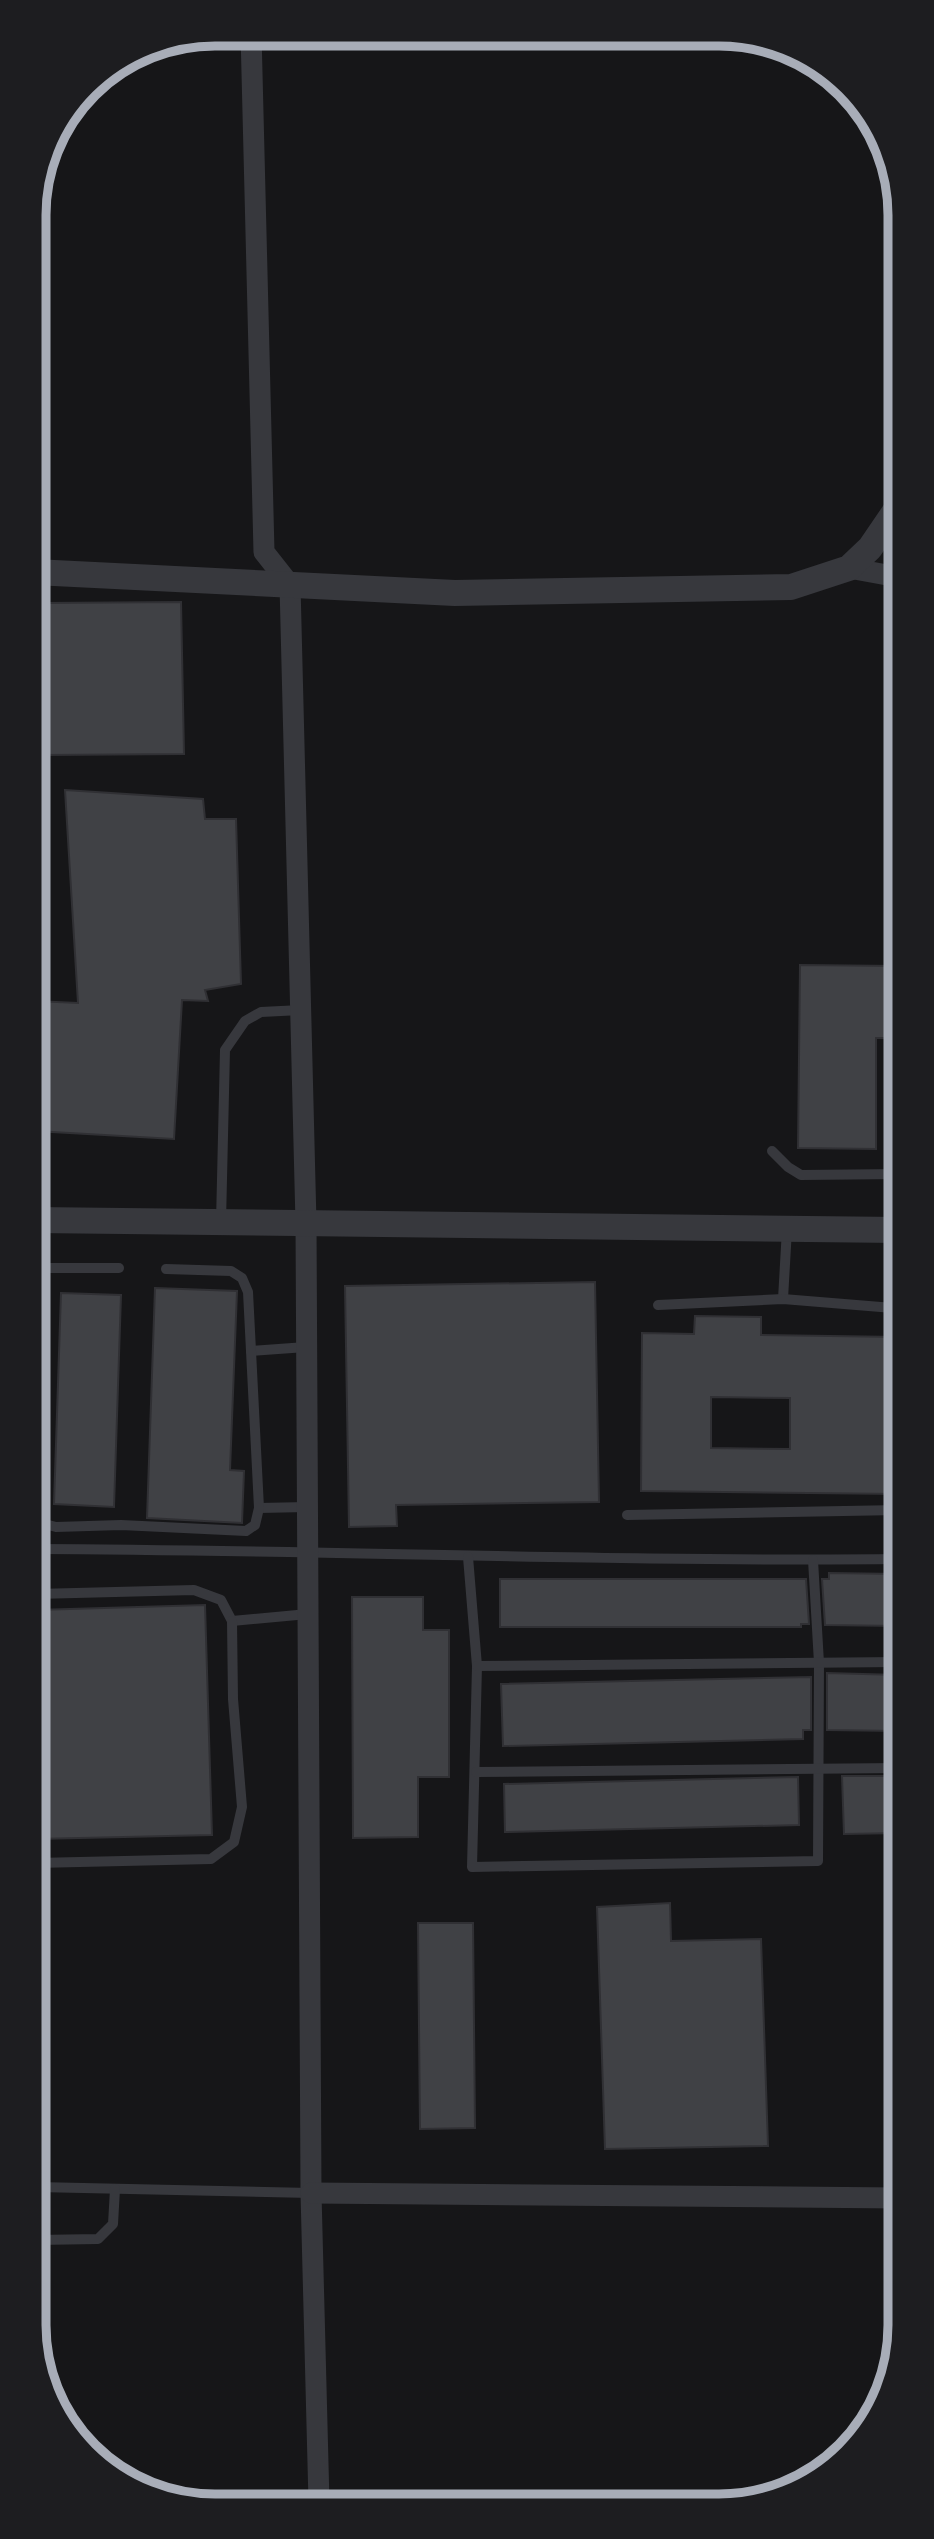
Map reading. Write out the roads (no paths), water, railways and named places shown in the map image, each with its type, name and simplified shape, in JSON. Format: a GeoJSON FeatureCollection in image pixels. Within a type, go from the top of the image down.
{"type":"FeatureCollection","features":[{"type":"Feature","properties":{"kind":"street"},"geometry":{"type":"LineString","coordinates":[[251,46],[264,552],[290,585],[306,1223],[311,2193],[318,2494]]}},
{"type":"Feature","properties":{"kind":"street"},"geometry":{"type":"LineString","coordinates":[[46,573],[455,593],[791,587],[849,568],[870,548],[888,522]]}},
{"type":"Feature","properties":{"kind":"street"},"geometry":{"type":"LineString","coordinates":[[849,568],[888,575]]}},
{"type":"Feature","properties":{"kind":"street"},"geometry":{"type":"LineString","coordinates":[[46,1220],[888,1230]]}},
{"type":"Feature","properties":{"kind":"street"},"geometry":{"type":"LineString","coordinates":[[311,2193],[888,2198]]}},
{"type":"Feature","properties":{"kind":"lane"},"geometry":{"type":"LineString","coordinates":[[221,1222],[225,1050],[245,1021],[261,1012],[301,1010]]}},
{"type":"Feature","properties":{"kind":"lane"},"geometry":{"type":"LineString","coordinates":[[772,1151],[788,1167],[802,1175],[888,1174]]}},
{"type":"Feature","properties":{"kind":"lane"},"geometry":{"type":"LineString","coordinates":[[783,1299],[787,1229]]}},
{"type":"Feature","properties":{"kind":"lane"},"geometry":{"type":"LineString","coordinates":[[46,1268],[119,1268]]}},
{"type":"Feature","properties":{"kind":"lane"},"geometry":{"type":"LineString","coordinates":[[46,1524],[56,1527],[121,1525],[246,1531],[255,1525],[259,1508],[248,1292],[242,1278],[231,1271],[166,1269]]}},
{"type":"Feature","properties":{"kind":"lane"},"geometry":{"type":"LineString","coordinates":[[658,1305],[783,1299],[888,1308]]}},
{"type":"Feature","properties":{"kind":"lane"},"geometry":{"type":"LineString","coordinates":[[251,1351],[306,1348]]}},
{"type":"Feature","properties":{"kind":"lane"},"geometry":{"type":"LineString","coordinates":[[259,1508],[307,1507]]}},
{"type":"Feature","properties":{"kind":"lane"},"geometry":{"type":"LineString","coordinates":[[627,1514],[888,1510]]}},
{"type":"Feature","properties":{"kind":"lane"},"geometry":{"type":"LineString","coordinates":[[46,1549],[308,1550],[468,1557],[888,1559]]}},
{"type":"Feature","properties":{"kind":"lane"},"geometry":{"type":"LineString","coordinates":[[468,1557],[477,1666],[472,1867],[818,1861],[820,1770],[813,1560]]}},
{"type":"Feature","properties":{"kind":"lane"},"geometry":{"type":"LineString","coordinates":[[46,1594],[194,1590],[221,1600],[232,1622],[233,1699],[242,1807],[234,1842],[211,1859],[46,1863]]}},
{"type":"Feature","properties":{"kind":"lane"},"geometry":{"type":"LineString","coordinates":[[232,1622],[308,1614]]}},
{"type":"Feature","properties":{"kind":"lane"},"geometry":{"type":"LineString","coordinates":[[477,1666],[888,1662]]}},
{"type":"Feature","properties":{"kind":"lane"},"geometry":{"type":"LineString","coordinates":[[475,1772],[888,1768]]}},
{"type":"Feature","properties":{"kind":"lane"},"geometry":{"type":"LineString","coordinates":[[46,2187],[311,2193]]}},
{"type":"Feature","properties":{"kind":"lane"},"geometry":{"type":"LineString","coordinates":[[46,2240],[98,2239],[113,2224],[115,2189]]}}]}
